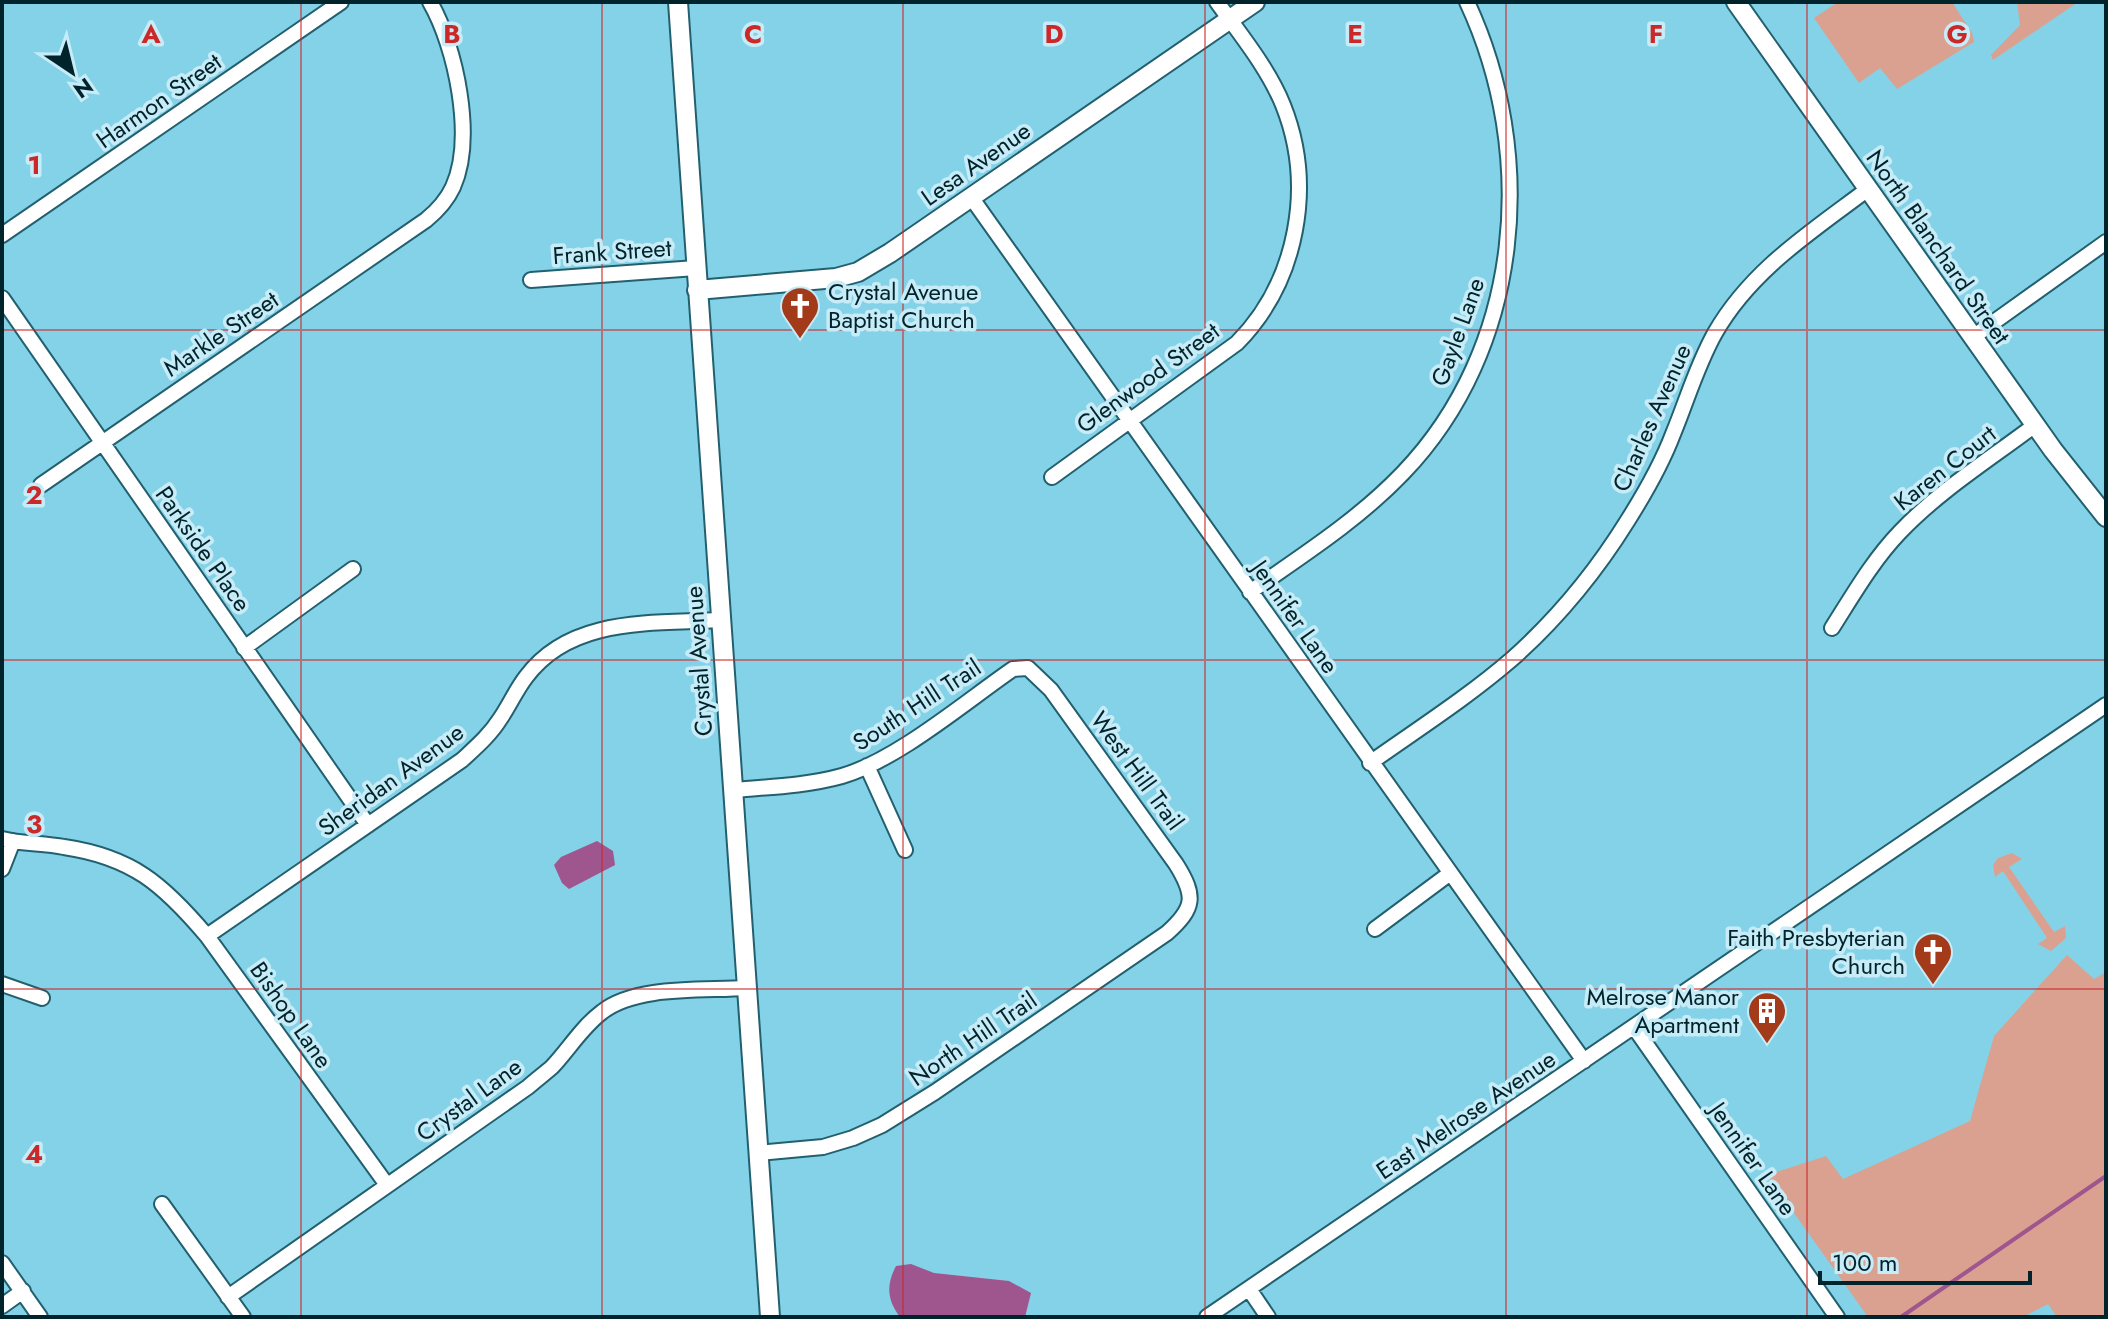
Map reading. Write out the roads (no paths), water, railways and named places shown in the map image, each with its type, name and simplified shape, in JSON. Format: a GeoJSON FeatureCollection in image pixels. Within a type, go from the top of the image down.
{"type":"FeatureCollection","features":[{"type":"Feature","properties":{"kind":"street","name":"Harmon Street"},"geometry":{"type":"LineString","coordinates":[[2,235],[341,2]]}},
{"type":"Feature","properties":{"kind":"street","name":"Markle Street"},"geometry":{"type":"LineString","coordinates":[[41,485],[426,220],[443,204],[459,170],[462,138],[453,64],[443,27],[430,2]]}},
{"type":"Feature","properties":{"kind":"street","name":"Crystal Avenue"},"geometry":{"type":"LineString","coordinates":[[678,2],[770,1317]]}},
{"type":"Feature","properties":{"kind":"street","name":"Glenwood Street"},"geometry":{"type":"LineString","coordinates":[[1052,477],[1221,356],[1250,329],[1280,281],[1292,243],[1299,202],[1300,181],[1289,122],[1273,85],[1217,2]]}},
{"type":"Feature","properties":{"kind":"street","name":"Lesa Avenue"},"geometry":{"type":"LineString","coordinates":[[697,290],[801,283],[849,275],[890,253],[1255,2]]}},
{"type":"Feature","properties":{"kind":"street","name":"Gayle Lane"},"geometry":{"type":"LineString","coordinates":[[1250,592],[1342,527],[1375,501],[1405,471],[1450,413],[1476,361],[1497,300],[1504,265],[1510,165],[1497,82],[1467,2]]}},
{"type":"Feature","properties":{"kind":"street","name":"North Blanchard Street"},"geometry":{"type":"LineString","coordinates":[[1736,2],[2035,425],[2106,517]]}},
{"type":"Feature","properties":{"kind":"street","name":"Charles Avenue"},"geometry":{"type":"LineString","coordinates":[[1370,763],[1462,699],[1512,659],[1578,590],[1636,508],[1672,437],[1702,358],[1740,296],[1784,252],[1868,189]]}},
{"type":"Feature","properties":{"kind":"street","name":"Jennifer Lane"},"geometry":{"type":"LineString","coordinates":[[971,197],[1584,1061]]}},
{"type":"Feature","properties":{"kind":"street"},"geometry":{"type":"LineString","coordinates":[[1973,337],[2106,242]]}},
{"type":"Feature","properties":{"kind":"street","name":"Frank Street"},"geometry":{"type":"LineString","coordinates":[[531,280],[696,268]]}},
{"type":"Feature","properties":{"kind":"street","name":"Parkside Place"},"geometry":{"type":"LineString","coordinates":[[2,298],[368,825]]}},
{"type":"Feature","properties":{"kind":"street","name":"Karen Court"},"geometry":{"type":"LineString","coordinates":[[1832,628],[1879,556],[1900,532],[1931,503],[2035,425]]}},
{"type":"Feature","properties":{"kind":"street"},"geometry":{"type":"LineString","coordinates":[[244,648],[353,569]]}},
{"type":"Feature","properties":{"kind":"street","name":"Sheridan Avenue"},"geometry":{"type":"LineString","coordinates":[[207,936],[462,760],[486,738],[526,676],[540,661],[565,643],[593,631],[613,627],[720,620]]}},
{"type":"Feature","properties":{"kind":"street","name":"South Hill Trail"},"geometry":{"type":"LineString","coordinates":[[732,790],[814,782],[867,766],[899,748],[1013,669],[1028,668]]}},
{"type":"Feature","properties":{"kind":"street","name":"West Hill Trail"},"geometry":{"type":"LineString","coordinates":[[1028,668],[1051,690],[1176,864],[1190,891],[1188,910]]}},
{"type":"Feature","properties":{"kind":"street","name":"East Melrose Avenue"},"geometry":{"type":"LineString","coordinates":[[1207,1317],[2106,705]]}},
{"type":"Feature","properties":{"kind":"street"},"geometry":{"type":"LineString","coordinates":[[867,766],[905,850]]}},
{"type":"Feature","properties":{"kind":"street"},"geometry":{"type":"LineString","coordinates":[[2,869],[7,840]]}},
{"type":"Feature","properties":{"kind":"street","name":"Bishop Lane"},"geometry":{"type":"LineString","coordinates":[[7,840],[89,851],[129,865],[151,878],[182,906],[387,1185]]}},
{"type":"Feature","properties":{"kind":"street"},"geometry":{"type":"LineString","coordinates":[[1375,929],[1449,874]]}},
{"type":"Feature","properties":{"kind":"street","name":"North Hill Trail"},"geometry":{"type":"LineString","coordinates":[[758,1153],[823,1147],[882,1125],[1125,964],[1167,933],[1188,910]]}},
{"type":"Feature","properties":{"kind":"street"},"geometry":{"type":"LineString","coordinates":[[2,984],[42,998]]}},
{"type":"Feature","properties":{"kind":"street","name":"Crystal Lane"},"geometry":{"type":"LineString","coordinates":[[228,1297],[528,1087],[552,1067],[585,1027],[610,1006],[630,997],[652,993],[746,988]]}},
{"type":"Feature","properties":{"kind":"street","name":"Jennifer Lane"},"geometry":{"type":"LineString","coordinates":[[1634,1027],[1837,1317]]}},
{"type":"Feature","properties":{"kind":"street"},"geometry":{"type":"LineString","coordinates":[[162,1204],[243,1317]]}},
{"type":"Feature","properties":{"kind":"street"},"geometry":{"type":"LineString","coordinates":[[2,1263],[40,1317]]}},
{"type":"Feature","properties":{"kind":"street"},"geometry":{"type":"LineString","coordinates":[[1249,1289],[1268,1317]]}},
{"type":"Feature","properties":{"kind":"street"},"geometry":{"type":"LineString","coordinates":[[2,1306],[23,1291]]}},
{"type":"Feature","properties":{"kind":"waterway"},"geometry":{"type":"LineString","coordinates":[[1901,1317],[2106,1176]]}},
{"type":"Feature","properties":{"kind":"place","name":"Crystal Avenue Baptist Church"},"geometry":{"type":"Point","coordinates":[800,340]}},
{"type":"Feature","properties":{"kind":"place","name":"Faith Presbyterian Church"},"geometry":{"type":"Point","coordinates":[1933,986]}},
{"type":"Feature","properties":{"kind":"place","name":"Melrose Manor Apartment"},"geometry":{"type":"Point","coordinates":[1767,1045]}}]}
